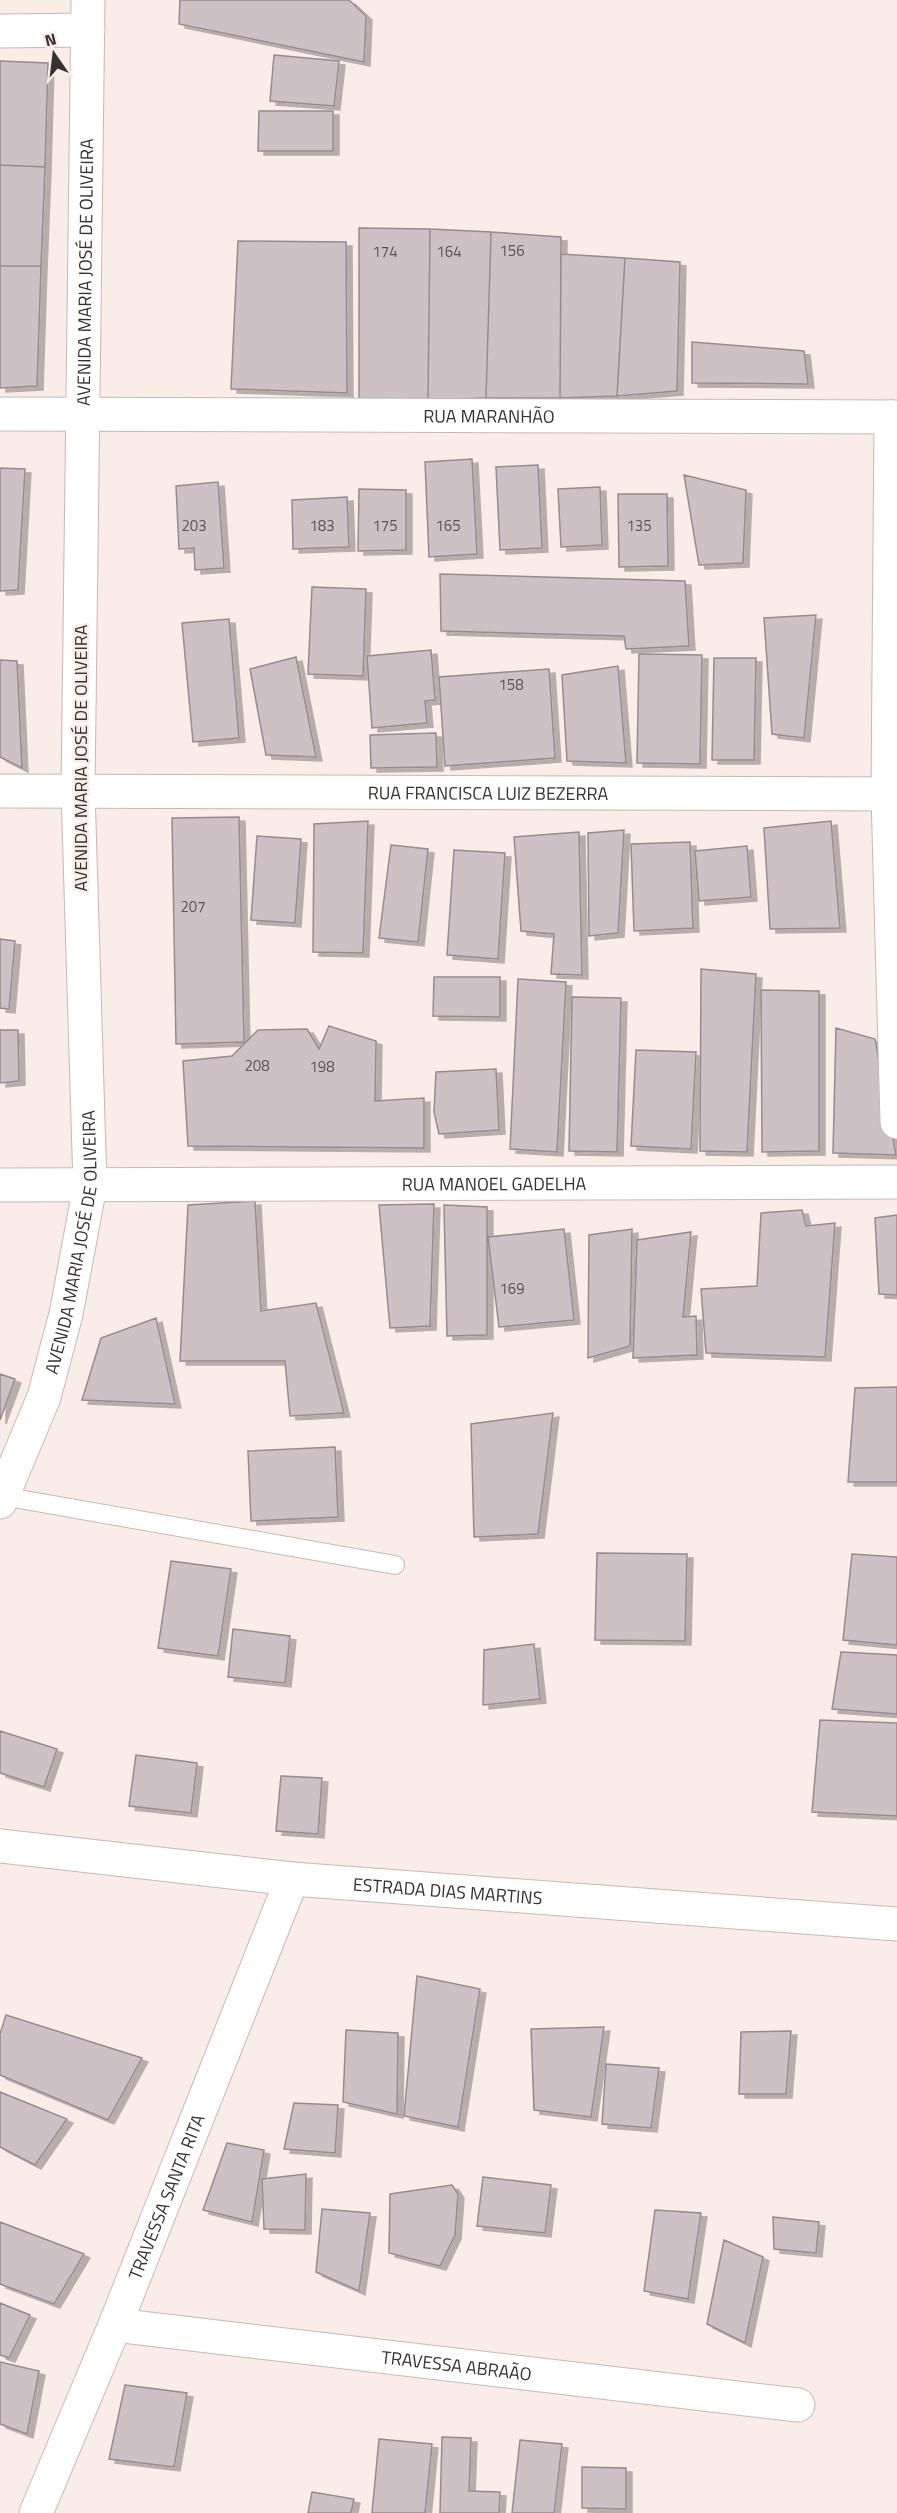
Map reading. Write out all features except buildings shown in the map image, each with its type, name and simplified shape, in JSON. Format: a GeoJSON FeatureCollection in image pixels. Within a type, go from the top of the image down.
{"type":"FeatureCollection","features":[{"type":"Feature","properties":{"kind":"street"},"geometry":{"type":"LineString","coordinates":[[0,31],[88,15]]}},
{"type":"Feature","properties":{"kind":"street","name":"AVENIDA MARIA JOSÉ DE OLIVEIRA"},"geometry":{"type":"LineString","coordinates":[[1,1499],[44,1397],[66,1314],[90,1186],[78,790],[88,15]]}},
{"type":"Feature","properties":{"kind":"street","name":"RUA MARANHÃO"},"geometry":{"type":"LineString","coordinates":[[0,414],[894,417]]}},
{"type":"Feature","properties":{"kind":"street"},"geometry":{"type":"LineString","coordinates":[[894,417],[893,794],[897,1122]]}},
{"type":"Feature","properties":{"kind":"street","name":"RUA FRANCISCA LUIZ BEZERRA"},"geometry":{"type":"LineString","coordinates":[[0,791],[893,794]]}},
{"type":"Feature","properties":{"kind":"street","name":"RUA MANOEL GADELHA"},"geometry":{"type":"LineString","coordinates":[[0,1185],[897,1182]]}},
{"type":"Feature","properties":{"kind":"street","name":"ESTRADA DIAS MARTINS"},"geometry":{"type":"LineString","coordinates":[[0,1846],[292,1879],[897,1924]]}},
{"type":"Feature","properties":{"kind":"street","name":"TRAVESSA SANTA RITA"},"geometry":{"type":"LineString","coordinates":[[36,2513],[115,2325],[292,1879]]}},
{"type":"Feature","properties":{"kind":"street","name":"TRAVESSA ABRAÃO"},"geometry":{"type":"LineString","coordinates":[[115,2325],[798,2405]]}},
{"type":"Feature","properties":{"kind":"lane"},"geometry":{"type":"LineString","coordinates":[[1,1499],[395,1565]]}}]}
